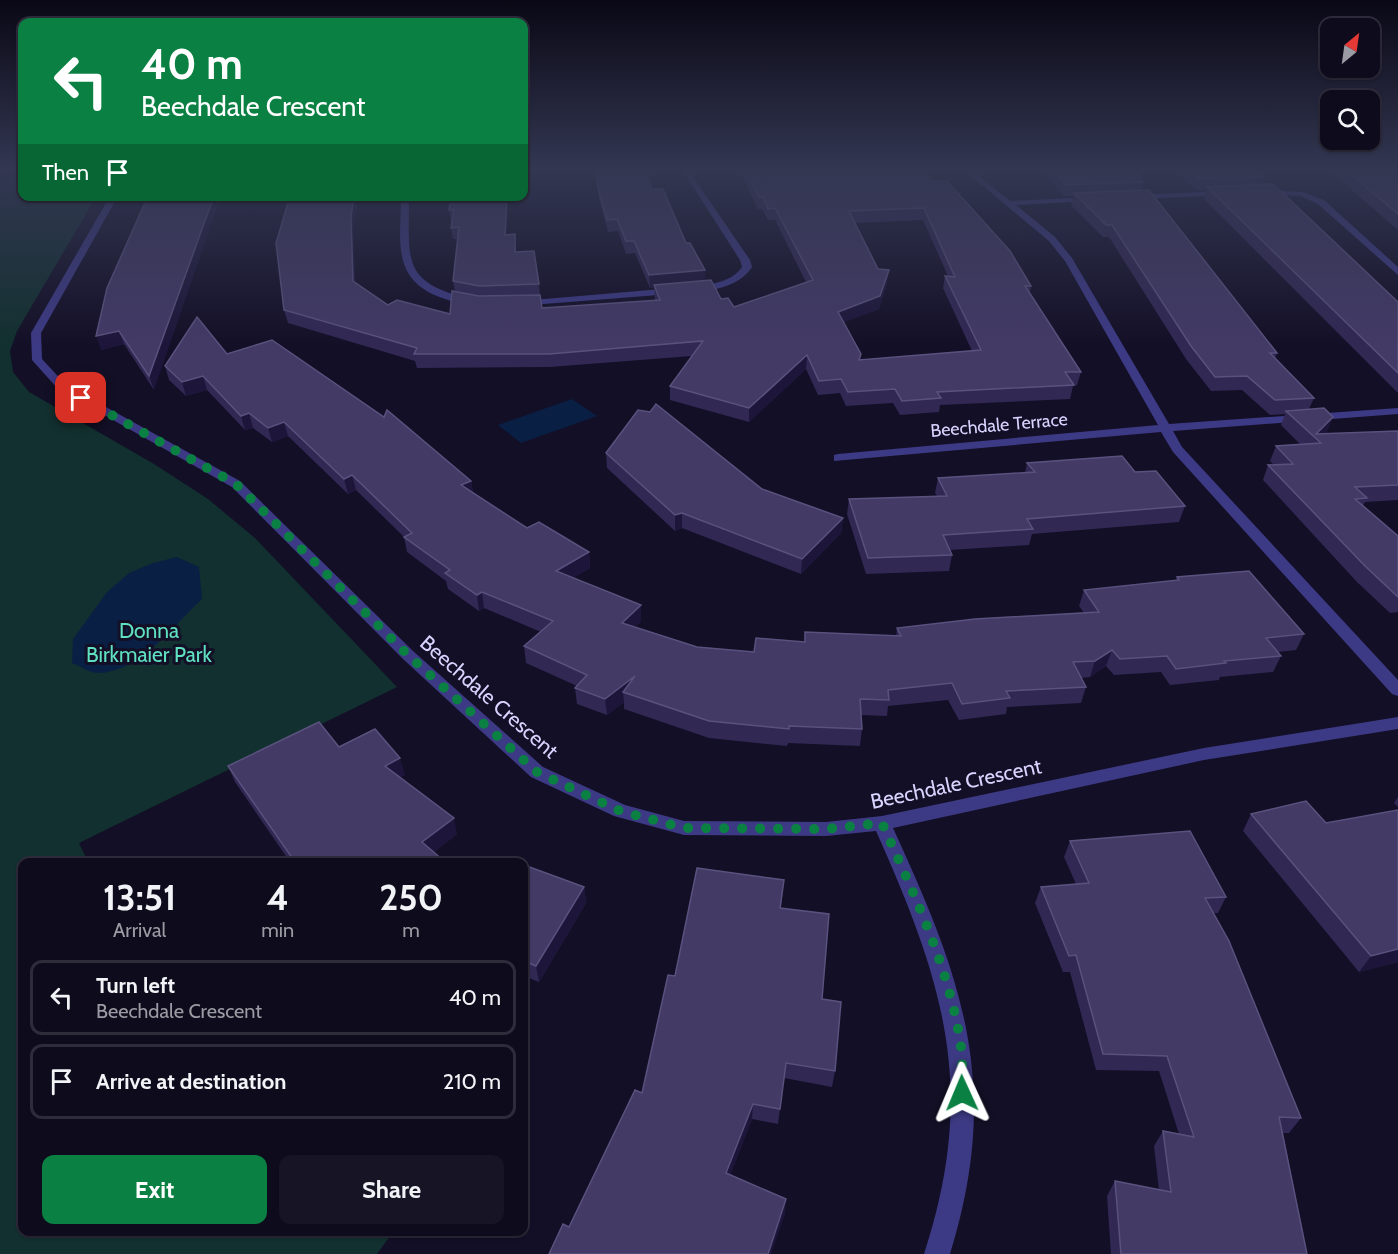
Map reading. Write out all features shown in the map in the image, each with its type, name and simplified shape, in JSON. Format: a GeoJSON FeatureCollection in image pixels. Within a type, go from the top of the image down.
{"type":"FeatureCollection","features":[{"type":"Feature","properties":{"kind":"street","name":"Beechdale Crescent"},"geometry":{"type":"LineString","coordinates":[[95,230],[36,333],[37,360],[62,387],[236,484],[408,655],[537,772],[620,811],[684,828],[826,829],[882,823],[1203,754],[1398,723]]}},
{"type":"Feature","properties":{"kind":"street"},"geometry":{"type":"LineString","coordinates":[[406,230],[407,269],[419,284],[444,297],[481,304]]}},
{"type":"Feature","properties":{"kind":"street"},"geometry":{"type":"LineString","coordinates":[[510,304],[709,288],[741,276],[747,267],[745,260],[725,230]]}},
{"type":"Feature","properties":{"kind":"street"},"geometry":{"type":"LineString","coordinates":[[1041,230],[1069,260],[1164,429],[1177,448],[1398,690]]}},
{"type":"Feature","properties":{"kind":"street"},"geometry":{"type":"LineString","coordinates":[[1351,230],[1398,272]]}},
{"type":"Feature","properties":{"kind":"street","name":"Beechdale Terrace"},"geometry":{"type":"LineString","coordinates":[[838,458],[1398,411]]}},
{"type":"Feature","properties":{"kind":"street"},"geometry":{"type":"LineString","coordinates":[[882,823],[919,906],[942,967],[961,1047],[963,1139],[947,1228],[938,1254]]}},
{"type":"Feature","properties":{"kind":"green space","name":"Donna Birkmaier Park"},"geometry":{"type":"Polygon","coordinates":[[[0,230],[77,230],[17,331],[10,351],[13,372],[29,392],[154,464],[208,499],[255,538],[397,687],[79,843],[86,858],[18,858],[18,1236],[390,1236],[377,1254],[0,1254],[0,230]]]}},
{"type":"Feature","properties":{"kind":"water"},"geometry":{"type":"Polygon","coordinates":[[[572,399],[597,416],[521,443],[498,425],[572,399]]]}},
{"type":"Feature","properties":{"kind":"water"},"geometry":{"type":"Polygon","coordinates":[[[177,557],[199,567],[202,599],[155,645],[128,665],[113,671],[95,673],[72,663],[73,639],[107,592],[129,573],[153,563],[177,557]]]}},
{"type":"Feature","properties":{"kind":"building"},"geometry":{"type":"Polygon","coordinates":[[[133,230],[202,230],[149,376],[119,331],[96,336],[107,288],[133,230]]]}},
{"type":"Feature","properties":{"kind":"building"},"geometry":{"type":"Polygon","coordinates":[[[280,230],[351,230],[353,281],[388,305],[397,300],[450,314],[452,291],[479,296],[540,295],[542,308],[660,300],[654,285],[711,280],[721,299],[728,298],[734,307],[813,280],[786,230],[858,230],[878,269],[889,270],[880,296],[838,312],[861,354],[859,360],[981,350],[945,276],[955,277],[934,230],[991,230],[1010,251],[1031,286],[1025,286],[1081,372],[1065,372],[1074,385],[937,392],[941,398],[902,401],[895,389],[848,392],[841,379],[819,381],[807,355],[749,408],[670,386],[703,341],[549,354],[414,354],[417,348],[284,310],[276,243],[280,230]]]}},
{"type":"Feature","properties":{"kind":"building"},"geometry":{"type":"Polygon","coordinates":[[[459,230],[505,230],[505,235],[515,234],[515,252],[534,251],[539,284],[479,286],[453,281],[459,230]]]}},
{"type":"Feature","properties":{"kind":"building"},"geometry":{"type":"Polygon","coordinates":[[[621,230],[680,230],[686,243],[690,243],[705,270],[649,275],[634,241],[626,241],[621,230]]]}},
{"type":"Feature","properties":{"kind":"building"},"geometry":{"type":"Polygon","coordinates":[[[1115,230],[1180,230],[1277,353],[1270,353],[1314,398],[1275,400],[1247,376],[1215,377],[1191,346],[1115,230]]]}},
{"type":"Feature","properties":{"kind":"building"},"geometry":{"type":"Polygon","coordinates":[[[1251,230],[1321,230],[1398,302],[1398,373],[1251,230]]]}},
{"type":"Feature","properties":{"kind":"building"},"geometry":{"type":"Polygon","coordinates":[[[197,317],[227,354],[272,340],[384,417],[387,410],[471,481],[461,485],[527,528],[539,522],[589,552],[556,571],[641,605],[622,623],[697,647],[754,652],[756,638],[805,642],[805,632],[901,636],[897,628],[975,619],[1099,612],[1084,590],[1179,580],[1177,577],[1249,571],[1304,634],[1266,638],[1281,656],[1224,661],[1226,663],[1176,669],[1167,656],[1120,659],[1112,650],[1095,661],[1073,662],[1086,687],[1006,691],[1010,698],[962,704],[952,683],[888,690],[889,700],[860,699],[862,729],[789,726],[789,729],[709,721],[623,692],[635,676],[605,699],[575,688],[587,675],[524,646],[553,621],[482,592],[477,595],[445,573],[450,570],[404,537],[412,533],[352,475],[344,479],[284,422],[268,428],[249,413],[241,416],[203,376],[182,382],[165,366],[197,317]]]}},
{"type":"Feature","properties":{"kind":"building"},"geometry":{"type":"Polygon","coordinates":[[[656,404],[762,489],[843,518],[802,559],[682,513],[675,515],[606,453],[638,410],[650,412],[656,404]]]}},
{"type":"Feature","properties":{"kind":"building"},"geometry":{"type":"Polygon","coordinates":[[[1324,408],[1333,417],[1316,434],[1398,431],[1398,485],[1355,487],[1367,498],[1355,499],[1398,536],[1398,597],[1268,465],[1293,464],[1276,446],[1321,443],[1286,411],[1324,408]]]}},
{"type":"Feature","properties":{"kind":"building"},"geometry":{"type":"Polygon","coordinates":[[[1122,456],[1135,472],[1156,471],[1185,506],[1027,519],[1033,529],[943,535],[952,555],[868,558],[849,499],[947,496],[938,478],[1035,472],[1027,463],[1122,456]]]}},
{"type":"Feature","properties":{"kind":"building"},"geometry":{"type":"Polygon","coordinates":[[[319,722],[339,747],[375,729],[400,758],[385,766],[454,818],[422,842],[441,858],[292,858],[228,766],[319,722]]]}},
{"type":"Feature","properties":{"kind":"building"},"geometry":{"type":"Polygon","coordinates":[[[1306,801],[1326,823],[1398,810],[1398,949],[1371,956],[1251,814],[1306,801]]]}},
{"type":"Feature","properties":{"kind":"building"},"geometry":{"type":"Polygon","coordinates":[[[1190,831],[1226,897],[1205,898],[1229,941],[1301,1118],[1279,1117],[1307,1254],[1121,1254],[1115,1181],[1171,1192],[1163,1131],[1194,1137],[1167,1056],[1103,1054],[1076,955],[1069,956],[1041,887],[1089,883],[1070,841],[1190,831]]]}},
{"type":"Feature","properties":{"kind":"building"},"geometry":{"type":"Polygon","coordinates":[[[528,866],[584,887],[536,966],[528,963],[528,866]]]}},
{"type":"Feature","properties":{"kind":"building"},"geometry":{"type":"Polygon","coordinates":[[[697,868],[784,880],[780,908],[829,914],[822,999],[841,1002],[835,1071],[786,1063],[780,1109],[753,1104],[726,1173],[786,1199],[768,1254],[549,1254],[563,1224],[569,1227],[635,1090],[642,1093],[668,975],[675,976],[697,868]]]}},
{"type":"Feature","properties":{"kind":"route"},"geometry":{"type":"LineString","coordinates":[[81,398],[236,484],[408,655],[537,772],[620,811],[684,828],[826,829],[882,823],[919,906],[942,967],[961,1047],[962,1093]]}}]}
